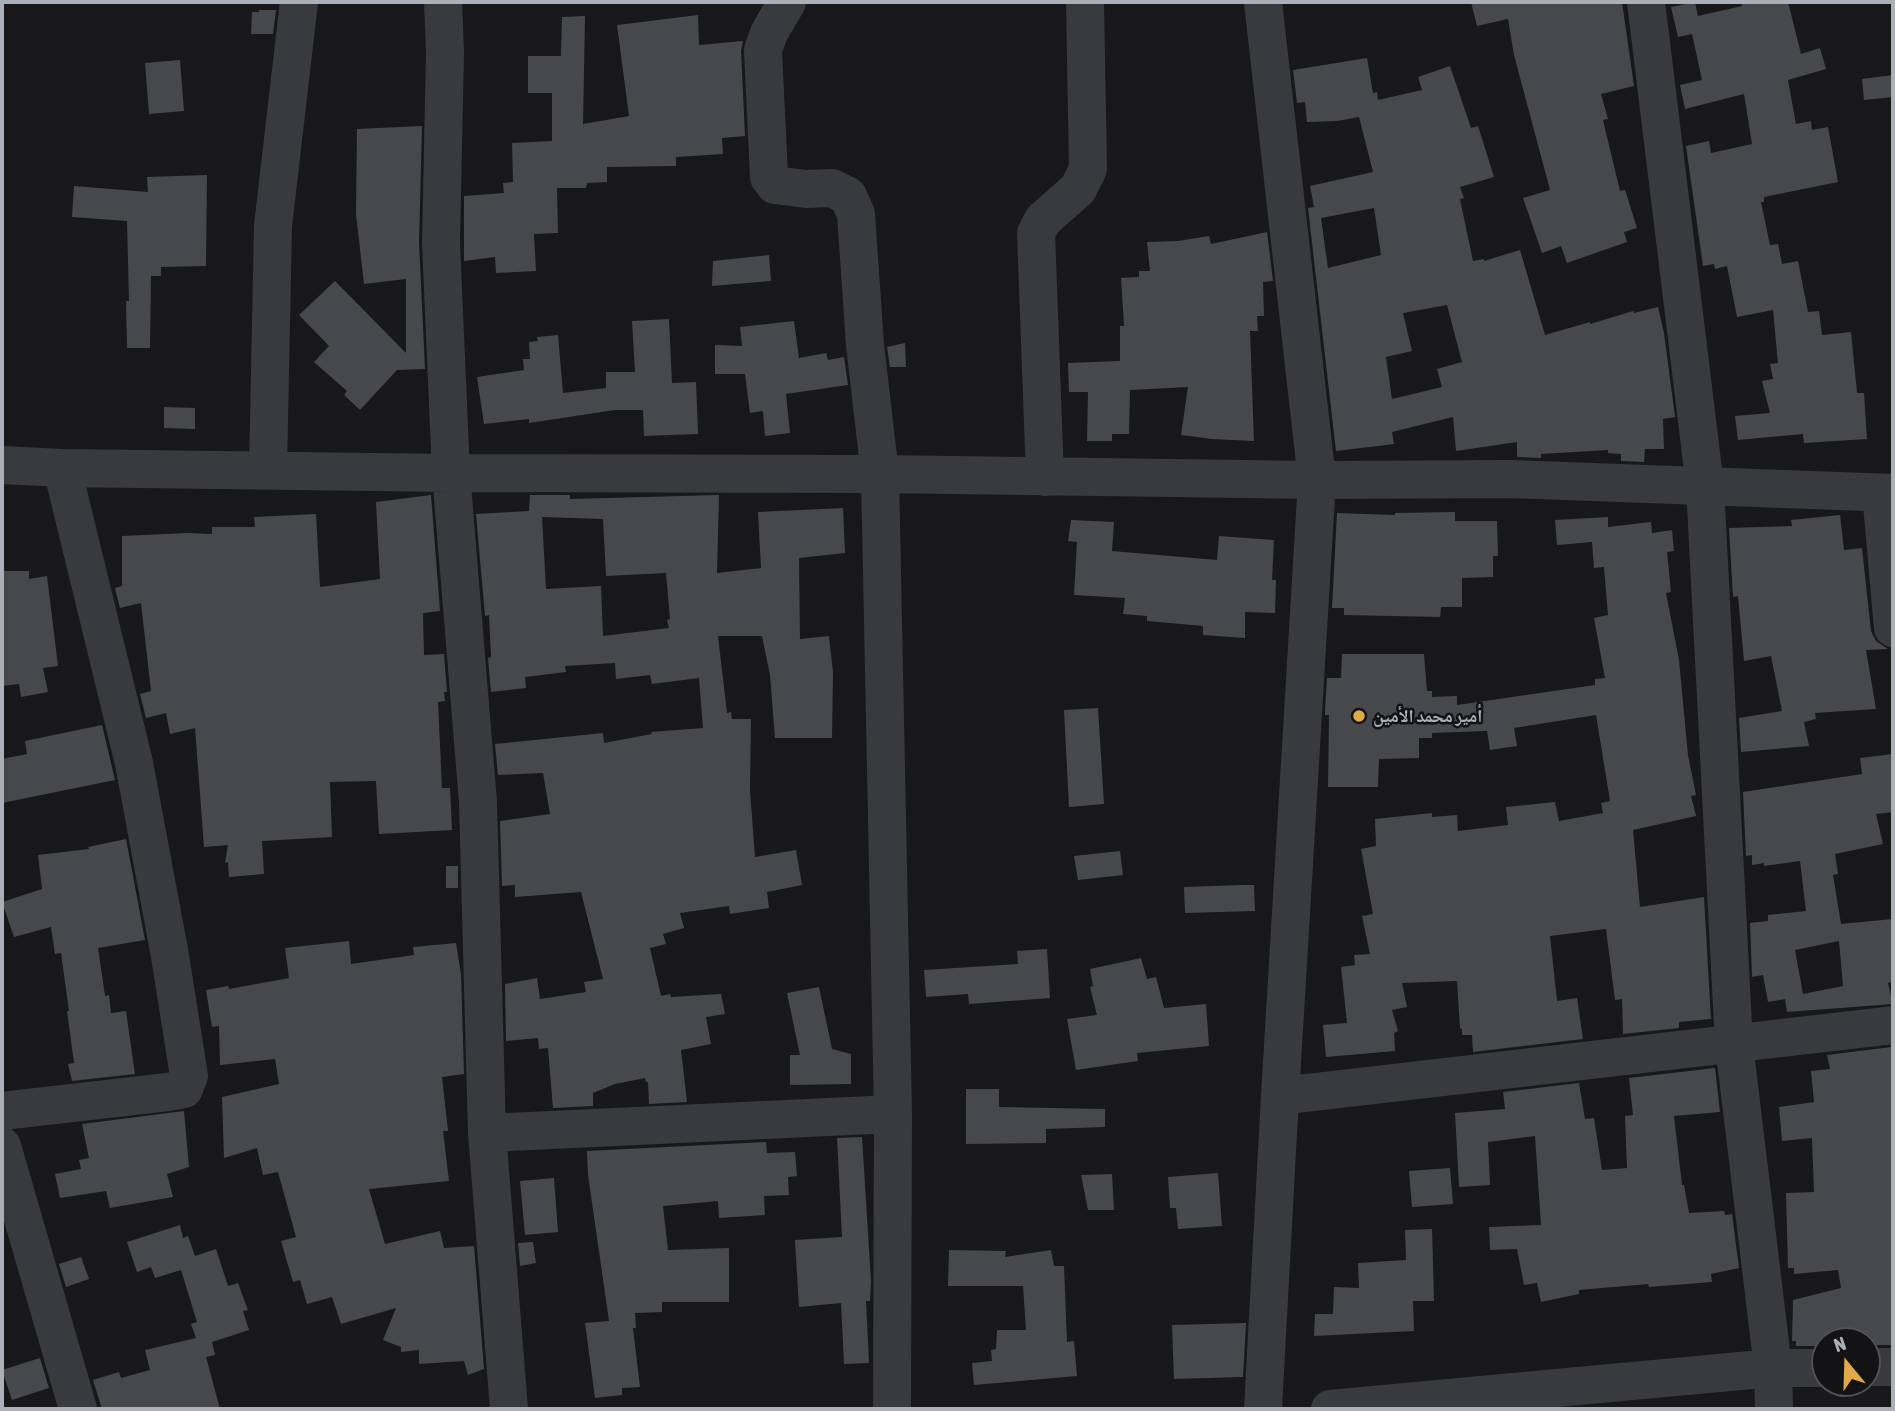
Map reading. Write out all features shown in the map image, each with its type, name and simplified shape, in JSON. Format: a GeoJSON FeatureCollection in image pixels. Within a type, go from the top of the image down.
{"type":"FeatureCollection","features":[{"type":"Feature","properties":{"kind":"street"},"geometry":{"type":"LineString","coordinates":[[268,470],[273,226],[299,2]]}},
{"type":"Feature","properties":{"kind":"street"},"geometry":{"type":"LineString","coordinates":[[443,2],[445,52],[441,243],[450,473],[478,802],[487,1133],[509,1409]]}},
{"type":"Feature","properties":{"kind":"street"},"geometry":{"type":"LineString","coordinates":[[787,2],[768,33],[763,50],[769,177],[775,185],[806,189],[832,188],[848,196],[856,214],[865,345],[880,474],[893,1114],[892,1409]]}},
{"type":"Feature","properties":{"kind":"street"},"geometry":{"type":"LineString","coordinates":[[1045,477],[1036,233],[1043,220],[1078,189],[1088,169],[1085,2]]}},
{"type":"Feature","properties":{"kind":"street"},"geometry":{"type":"LineString","coordinates":[[1263,2],[1317,480],[1263,1409]]}},
{"type":"Feature","properties":{"kind":"street"},"geometry":{"type":"LineString","coordinates":[[1646,2],[1705,486],[1734,1044],[1773,1368],[1774,1409]]}},
{"type":"Feature","properties":{"kind":"street"},"geometry":{"type":"LineString","coordinates":[[2,465],[450,473],[1510,479],[1887,493],[1893,628]]}},
{"type":"Feature","properties":{"kind":"street"},"geometry":{"type":"LineString","coordinates":[[2,1111],[168,1092],[184,1089],[189,1076],[134,763],[62,468]]}},
{"type":"Feature","properties":{"kind":"street"},"geometry":{"type":"LineString","coordinates":[[1280,1096],[1893,1025]]}},
{"type":"Feature","properties":{"kind":"street"},"geometry":{"type":"LineString","coordinates":[[487,1133],[893,1114]]}},
{"type":"Feature","properties":{"kind":"street"},"geometry":{"type":"LineString","coordinates":[[2,1146],[78,1409]]}},
{"type":"Feature","properties":{"kind":"street"},"geometry":{"type":"LineString","coordinates":[[1330,1409],[1773,1368],[1811,1368]]}},
{"type":"Feature","properties":{"kind":"building"},"geometry":{"type":"Polygon","coordinates":[[[1471,2],[1622,2],[1634,86],[1601,94],[1608,119],[1603,120],[1620,191],[1625,190],[1637,228],[1624,232],[1627,242],[1567,263],[1561,246],[1542,253],[1523,198],[1550,190],[1514,55],[1508,19],[1477,26],[1471,2]]]}},
{"type":"Feature","properties":{"kind":"building"},"geometry":{"type":"Polygon","coordinates":[[[1695,2],[1698,16],[1742,6],[1741,2],[1788,2],[1801,54],[1820,48],[1826,69],[1788,80],[1796,124],[1811,121],[1812,130],[1828,127],[1838,182],[1764,197],[1764,202],[1761,202],[1770,245],[1778,244],[1782,264],[1798,261],[1808,312],[1819,311],[1822,335],[1851,332],[1857,393],[1864,393],[1867,439],[1804,443],[1803,434],[1738,440],[1735,416],[1770,413],[1762,381],[1773,379],[1770,364],[1778,363],[1773,310],[1737,317],[1727,266],[1715,269],[1714,264],[1703,266],[1686,146],[1709,141],[1711,153],[1752,144],[1744,94],[1685,109],[1680,85],[1702,80],[1692,34],[1678,37],[1671,7],[1695,2]]]}},
{"type":"Feature","properties":{"kind":"building"},"geometry":{"type":"Polygon","coordinates":[[[276,10],[273,34],[251,34],[252,12],[276,10]]]}},
{"type":"Feature","properties":{"kind":"building"},"geometry":{"type":"Polygon","coordinates":[[[698,15],[699,45],[743,41],[741,51],[745,136],[722,138],[723,154],[676,157],[676,166],[607,167],[607,182],[587,183],[586,188],[557,188],[558,233],[534,234],[536,271],[496,273],[495,257],[464,261],[464,196],[504,193],[503,183],[513,182],[512,143],[552,141],[552,93],[528,93],[528,56],[561,56],[562,17],[585,16],[583,124],[629,116],[617,25],[698,15]]]}},
{"type":"Feature","properties":{"kind":"building"},"geometry":{"type":"Polygon","coordinates":[[[1367,58],[1373,93],[1377,92],[1378,100],[1422,90],[1418,77],[1450,66],[1471,128],[1478,126],[1494,177],[1460,187],[1473,261],[1484,261],[1520,250],[1545,335],[1633,311],[1634,313],[1658,307],[1675,417],[1663,419],[1664,449],[1645,449],[1644,462],[1621,461],[1621,454],[1608,453],[1608,450],[1541,454],[1541,458],[1517,457],[1517,442],[1456,451],[1453,417],[1392,432],[1394,444],[1336,451],[1308,208],[1314,207],[1310,186],[1373,172],[1359,117],[1307,122],[1305,102],[1297,103],[1293,70],[1367,58]],[[1374,208],[1321,218],[1328,268],[1381,255],[1374,208]],[[1447,305],[1403,313],[1412,351],[1386,357],[1392,399],[1442,387],[1437,369],[1462,362],[1447,305]]]}},
{"type":"Feature","properties":{"kind":"building"},"geometry":{"type":"Polygon","coordinates":[[[180,60],[184,111],[149,114],[145,63],[180,60]]]}},
{"type":"Feature","properties":{"kind":"building"},"geometry":{"type":"Polygon","coordinates":[[[1893,75],[1893,97],[1864,100],[1862,79],[1893,75]]]}},
{"type":"Feature","properties":{"kind":"building"},"geometry":{"type":"Polygon","coordinates":[[[422,126],[419,243],[425,369],[397,370],[360,410],[344,395],[347,391],[314,362],[329,346],[299,315],[335,281],[406,353],[406,279],[364,284],[356,214],[357,129],[422,126]]]}},
{"type":"Feature","properties":{"kind":"building"},"geometry":{"type":"Polygon","coordinates":[[[207,175],[206,266],[161,267],[161,276],[151,276],[150,348],[127,348],[127,221],[72,217],[74,186],[148,192],[147,177],[207,175]]]}},
{"type":"Feature","properties":{"kind":"building"},"geometry":{"type":"Polygon","coordinates":[[[1267,232],[1273,281],[1263,282],[1264,316],[1257,316],[1258,331],[1250,331],[1254,441],[1181,435],[1188,387],[1130,390],[1129,434],[1112,434],[1112,441],[1087,441],[1088,392],[1069,392],[1068,363],[1120,361],[1120,326],[1124,326],[1121,278],[1139,277],[1139,271],[1150,271],[1147,242],[1209,236],[1211,244],[1267,232]]]}},
{"type":"Feature","properties":{"kind":"building"},"geometry":{"type":"Polygon","coordinates":[[[769,255],[771,281],[712,286],[713,261],[769,255]]]}},
{"type":"Feature","properties":{"kind":"building"},"geometry":{"type":"Polygon","coordinates":[[[669,319],[672,383],[696,382],[698,434],[644,436],[643,410],[615,410],[529,423],[529,419],[484,424],[477,377],[524,370],[523,359],[530,359],[529,342],[538,341],[537,337],[558,335],[563,393],[606,388],[606,372],[635,372],[632,321],[669,319]]]}},
{"type":"Feature","properties":{"kind":"building"},"geometry":{"type":"Polygon","coordinates":[[[794,321],[799,358],[826,353],[828,360],[844,357],[848,385],[786,394],[790,433],[765,436],[763,411],[750,413],[745,374],[715,374],[715,345],[742,346],[740,327],[794,321]]]}},
{"type":"Feature","properties":{"kind":"building"},"geometry":{"type":"Polygon","coordinates":[[[905,343],[906,367],[890,367],[887,347],[905,343]]]}},
{"type":"Feature","properties":{"kind":"building"},"geometry":{"type":"Polygon","coordinates":[[[164,407],[195,408],[195,429],[164,428],[164,407]]]}},
{"type":"Feature","properties":{"kind":"building"},"geometry":{"type":"Polygon","coordinates":[[[431,495],[440,611],[423,613],[424,655],[444,654],[447,692],[444,692],[445,701],[438,702],[442,788],[450,788],[452,830],[379,834],[376,781],[330,782],[332,837],[262,841],[264,874],[229,877],[228,862],[225,863],[228,845],[204,847],[195,728],[170,734],[166,713],[146,718],[140,694],[151,691],[141,603],[120,608],[115,588],[122,586],[122,536],[212,534],[212,527],[255,527],[254,517],[316,514],[320,587],[380,579],[376,502],[431,495]]]}},
{"type":"Feature","properties":{"kind":"building"},"geometry":{"type":"Polygon","coordinates":[[[530,495],[570,495],[570,499],[719,495],[717,573],[761,568],[758,512],[843,508],[845,553],[799,558],[800,639],[829,636],[833,673],[832,738],[775,738],[770,675],[762,636],[718,636],[727,713],[731,712],[732,719],[751,719],[750,791],[755,857],[796,850],[802,885],[767,892],[769,908],[730,914],[729,906],[680,913],[684,928],[663,934],[666,944],[650,948],[661,996],[721,994],[725,1014],[706,1017],[711,1044],[681,1050],[687,1102],[649,1104],[648,1082],[645,1078],[615,1084],[593,1093],[593,1106],[553,1108],[548,1048],[539,1049],[538,1038],[506,1041],[505,984],[537,978],[540,999],[586,992],[584,982],[603,979],[581,892],[515,897],[515,885],[502,886],[500,821],[550,814],[543,773],[498,775],[495,744],[603,733],[604,743],[652,734],[651,732],[703,728],[699,678],[652,684],[650,675],[616,679],[615,663],[565,666],[566,672],[525,677],[526,688],[491,692],[488,658],[491,657],[489,615],[485,616],[476,514],[529,511],[530,495]],[[542,517],[546,589],[601,586],[603,636],[669,628],[666,573],[606,576],[603,519],[542,517]]]}},
{"type":"Feature","properties":{"kind":"building"},"geometry":{"type":"Polygon","coordinates":[[[1455,512],[1455,521],[1497,521],[1498,556],[1493,556],[1493,577],[1462,578],[1462,607],[1441,607],[1440,617],[1344,615],[1344,608],[1332,608],[1337,513],[1395,515],[1455,512]]]}},
{"type":"Feature","properties":{"kind":"building"},"geometry":{"type":"Polygon","coordinates":[[[1840,515],[1844,550],[1862,548],[1871,631],[1876,641],[1888,649],[1866,650],[1876,709],[1815,713],[1816,719],[1804,722],[1809,746],[1741,752],[1739,718],[1782,711],[1771,656],[1744,661],[1738,596],[1733,597],[1729,528],[1792,526],[1791,520],[1840,515]]]}},
{"type":"Feature","properties":{"kind":"building"},"geometry":{"type":"Polygon","coordinates":[[[1608,517],[1608,527],[1651,522],[1652,533],[1672,530],[1674,551],[1667,552],[1671,592],[1666,593],[1679,660],[1688,755],[1696,795],[1691,796],[1696,816],[1633,830],[1640,907],[1704,897],[1711,1019],[1679,1022],[1679,1028],[1623,1034],[1622,999],[1615,1000],[1606,929],[1550,936],[1557,1001],[1577,998],[1583,1039],[1473,1052],[1472,1035],[1462,1035],[1460,1028],[1457,981],[1402,983],[1407,1007],[1392,1010],[1398,1031],[1394,1033],[1395,1051],[1326,1057],[1323,1025],[1347,1023],[1341,967],[1355,965],[1354,955],[1370,954],[1362,916],[1373,914],[1361,849],[1376,846],[1375,819],[1432,813],[1432,817],[1457,815],[1458,831],[1508,825],[1506,807],[1555,802],[1559,821],[1603,813],[1601,803],[1610,801],[1596,715],[1514,728],[1517,746],[1490,750],[1487,731],[1432,733],[1432,738],[1419,738],[1419,758],[1379,759],[1378,787],[1328,787],[1329,715],[1325,715],[1327,678],[1341,678],[1342,654],[1424,654],[1427,691],[1432,691],[1432,697],[1457,696],[1457,705],[1595,685],[1595,679],[1605,678],[1594,618],[1608,615],[1604,567],[1594,568],[1592,542],[1557,545],[1555,520],[1608,517]]]}},
{"type":"Feature","properties":{"kind":"building"},"geometry":{"type":"Polygon","coordinates":[[[1071,520],[1114,522],[1112,551],[1217,560],[1219,536],[1274,540],[1272,580],[1276,580],[1275,613],[1245,612],[1245,638],[1203,635],[1203,626],[1147,621],[1147,616],[1123,614],[1125,598],[1074,595],[1077,542],[1068,541],[1071,520]]]}},
{"type":"Feature","properties":{"kind":"building"},"geometry":{"type":"Polygon","coordinates":[[[2,571],[29,571],[29,579],[47,576],[58,666],[43,668],[48,692],[21,697],[19,684],[2,686],[2,571]]]}},
{"type":"Feature","properties":{"kind":"building"},"geometry":{"type":"Polygon","coordinates":[[[1098,708],[1104,804],[1069,807],[1064,710],[1098,708]]]}},
{"type":"Feature","properties":{"kind":"building"},"geometry":{"type":"Polygon","coordinates":[[[102,725],[115,780],[2,803],[2,759],[27,754],[25,741],[102,725]]]}},
{"type":"Feature","properties":{"kind":"building"},"geometry":{"type":"Polygon","coordinates":[[[1893,754],[1893,812],[1876,814],[1883,844],[1835,854],[1838,874],[1833,875],[1841,924],[1893,919],[1893,982],[1888,983],[1893,1004],[1787,1012],[1785,999],[1768,1002],[1763,975],[1752,977],[1750,923],[1768,921],[1768,915],[1806,911],[1800,861],[1752,865],[1752,855],[1746,856],[1743,792],[1862,774],[1860,758],[1893,754]],[[1839,941],[1795,950],[1803,994],[1843,986],[1839,941]]]}},
{"type":"Feature","properties":{"kind":"building"},"geometry":{"type":"Polygon","coordinates":[[[126,839],[145,940],[98,948],[105,996],[109,995],[111,1013],[126,1011],[135,1074],[72,1081],[68,1064],[74,1063],[69,1011],[61,953],[55,954],[51,927],[14,937],[2,902],[42,889],[38,855],[89,849],[88,847],[126,839]]]}},
{"type":"Feature","properties":{"kind":"building"},"geometry":{"type":"Polygon","coordinates":[[[1120,851],[1123,875],[1078,880],[1074,856],[1120,851]]]}},
{"type":"Feature","properties":{"kind":"building"},"geometry":{"type":"Polygon","coordinates":[[[446,866],[458,866],[458,888],[446,888],[446,866]]]}},
{"type":"Feature","properties":{"kind":"building"},"geometry":{"type":"Polygon","coordinates":[[[1254,885],[1255,911],[1185,913],[1184,887],[1254,885]]]}},
{"type":"Feature","properties":{"kind":"building"},"geometry":{"type":"Polygon","coordinates":[[[349,941],[351,964],[414,955],[413,947],[456,943],[461,974],[464,1074],[442,1077],[448,1131],[443,1131],[449,1181],[369,1189],[385,1244],[440,1231],[444,1248],[474,1246],[484,1369],[468,1375],[464,1361],[419,1364],[419,1350],[401,1352],[401,1347],[383,1340],[396,1308],[341,1324],[332,1297],[307,1304],[300,1280],[293,1282],[281,1241],[296,1237],[278,1172],[263,1175],[257,1148],[224,1158],[222,1097],[279,1084],[275,1059],[220,1065],[219,1026],[212,1027],[206,990],[228,986],[229,989],[289,978],[285,948],[349,941]]]}},
{"type":"Feature","properties":{"kind":"building"},"geometry":{"type":"Polygon","coordinates":[[[1047,949],[1050,998],[969,1004],[968,994],[926,997],[924,970],[1018,964],[1017,951],[1047,949]]]}},
{"type":"Feature","properties":{"kind":"building"},"geometry":{"type":"Polygon","coordinates":[[[1141,958],[1147,979],[1156,977],[1164,1008],[1206,1004],[1209,1046],[1137,1053],[1138,1061],[1076,1070],[1067,1019],[1097,1015],[1090,987],[1093,986],[1090,969],[1141,958]]]}},
{"type":"Feature","properties":{"kind":"building"},"geometry":{"type":"Polygon","coordinates":[[[819,987],[832,1049],[851,1054],[851,1084],[790,1085],[790,1055],[800,1055],[787,993],[819,987]]]}},
{"type":"Feature","properties":{"kind":"building"},"geometry":{"type":"Polygon","coordinates":[[[1891,1047],[1893,1345],[1881,1345],[1881,1327],[1811,1327],[1811,1346],[1796,1346],[1796,1341],[1792,1341],[1793,1300],[1841,1288],[1838,1270],[1794,1274],[1794,1268],[1788,1268],[1786,1193],[1814,1192],[1812,1138],[1782,1141],[1779,1107],[1814,1102],[1811,1071],[1830,1069],[1827,1055],[1891,1047]]]}},
{"type":"Feature","properties":{"kind":"building"},"geometry":{"type":"Polygon","coordinates":[[[1715,1068],[1720,1112],[1674,1116],[1682,1185],[1689,1213],[1724,1211],[1725,1215],[1732,1214],[1739,1268],[1711,1274],[1712,1282],[1579,1290],[1579,1294],[1541,1302],[1537,1283],[1524,1285],[1517,1249],[1490,1250],[1489,1227],[1541,1225],[1535,1136],[1488,1142],[1490,1185],[1459,1187],[1455,1113],[1505,1109],[1503,1092],[1579,1083],[1585,1119],[1594,1118],[1602,1170],[1627,1168],[1625,1116],[1633,1115],[1629,1078],[1715,1068]]]}},
{"type":"Feature","properties":{"kind":"building"},"geometry":{"type":"Polygon","coordinates":[[[966,1089],[999,1089],[999,1107],[1105,1109],[1105,1127],[1046,1129],[1046,1143],[966,1144],[966,1089]]]}},
{"type":"Feature","properties":{"kind":"building"},"geometry":{"type":"Polygon","coordinates":[[[184,1111],[189,1167],[167,1174],[173,1197],[110,1208],[106,1191],[60,1198],[55,1174],[81,1169],[79,1160],[89,1158],[82,1124],[184,1111]]]}},
{"type":"Feature","properties":{"kind":"building"},"geometry":{"type":"Polygon","coordinates":[[[862,1137],[871,1281],[870,1301],[866,1301],[869,1363],[844,1364],[841,1303],[799,1307],[795,1240],[842,1237],[837,1138],[862,1137]]]}},
{"type":"Feature","properties":{"kind":"building"},"geometry":{"type":"Polygon","coordinates":[[[766,1142],[767,1153],[795,1152],[797,1176],[788,1177],[789,1195],[764,1196],[765,1215],[719,1218],[718,1201],[663,1206],[668,1250],[729,1248],[729,1302],[662,1302],[662,1312],[635,1313],[636,1328],[633,1328],[640,1387],[622,1388],[622,1395],[595,1398],[585,1323],[609,1321],[587,1151],[766,1142]]]}},
{"type":"Feature","properties":{"kind":"building"},"geometry":{"type":"Polygon","coordinates":[[[1450,1168],[1453,1204],[1412,1207],[1409,1171],[1450,1168]]]}},
{"type":"Feature","properties":{"kind":"building"},"geometry":{"type":"Polygon","coordinates":[[[1218,1173],[1222,1226],[1178,1229],[1176,1208],[1170,1208],[1168,1177],[1218,1173]]]}},
{"type":"Feature","properties":{"kind":"building"},"geometry":{"type":"Polygon","coordinates":[[[1112,1174],[1114,1210],[1088,1210],[1081,1175],[1112,1174]]]}},
{"type":"Feature","properties":{"kind":"building"},"geometry":{"type":"Polygon","coordinates":[[[554,1178],[558,1232],[525,1235],[520,1181],[554,1178]]]}},
{"type":"Feature","properties":{"kind":"building"},"geometry":{"type":"Polygon","coordinates":[[[180,1225],[183,1238],[188,1236],[195,1256],[216,1249],[228,1286],[238,1283],[248,1310],[243,1311],[249,1330],[212,1342],[215,1355],[206,1357],[220,1409],[102,1409],[93,1380],[119,1372],[121,1378],[150,1370],[145,1350],[196,1338],[191,1324],[197,1322],[181,1270],[155,1278],[151,1267],[137,1272],[127,1242],[180,1225]]]}},
{"type":"Feature","properties":{"kind":"building"},"geometry":{"type":"Polygon","coordinates":[[[1432,1229],[1434,1301],[1413,1301],[1414,1331],[1314,1336],[1315,1314],[1333,1314],[1334,1287],[1359,1288],[1358,1263],[1406,1260],[1405,1230],[1432,1229]]]}},
{"type":"Feature","properties":{"kind":"building"},"geometry":{"type":"Polygon","coordinates":[[[533,1242],[536,1263],[520,1266],[518,1243],[533,1242]]]}},
{"type":"Feature","properties":{"kind":"building"},"geometry":{"type":"Polygon","coordinates":[[[949,1250],[1006,1251],[1005,1257],[1051,1250],[1054,1266],[1064,1266],[1067,1342],[1074,1341],[1077,1376],[974,1385],[972,1363],[992,1361],[991,1350],[996,1349],[997,1330],[1026,1330],[1023,1286],[948,1286],[949,1250]]]}},
{"type":"Feature","properties":{"kind":"building"},"geometry":{"type":"Polygon","coordinates":[[[81,1257],[89,1279],[66,1287],[59,1264],[81,1257]]]}},
{"type":"Feature","properties":{"kind":"building"},"geometry":{"type":"Polygon","coordinates":[[[1246,1323],[1243,1377],[1174,1379],[1172,1325],[1246,1323]]]}},
{"type":"Feature","properties":{"kind":"building"},"geometry":{"type":"Polygon","coordinates":[[[40,1358],[49,1388],[12,1400],[2,1370],[40,1358]]]}},
{"type":"Feature","properties":{"kind":"place","name":"أمير محمد الأمين"},"geometry":{"type":"Point","coordinates":[1359,716]}}]}
